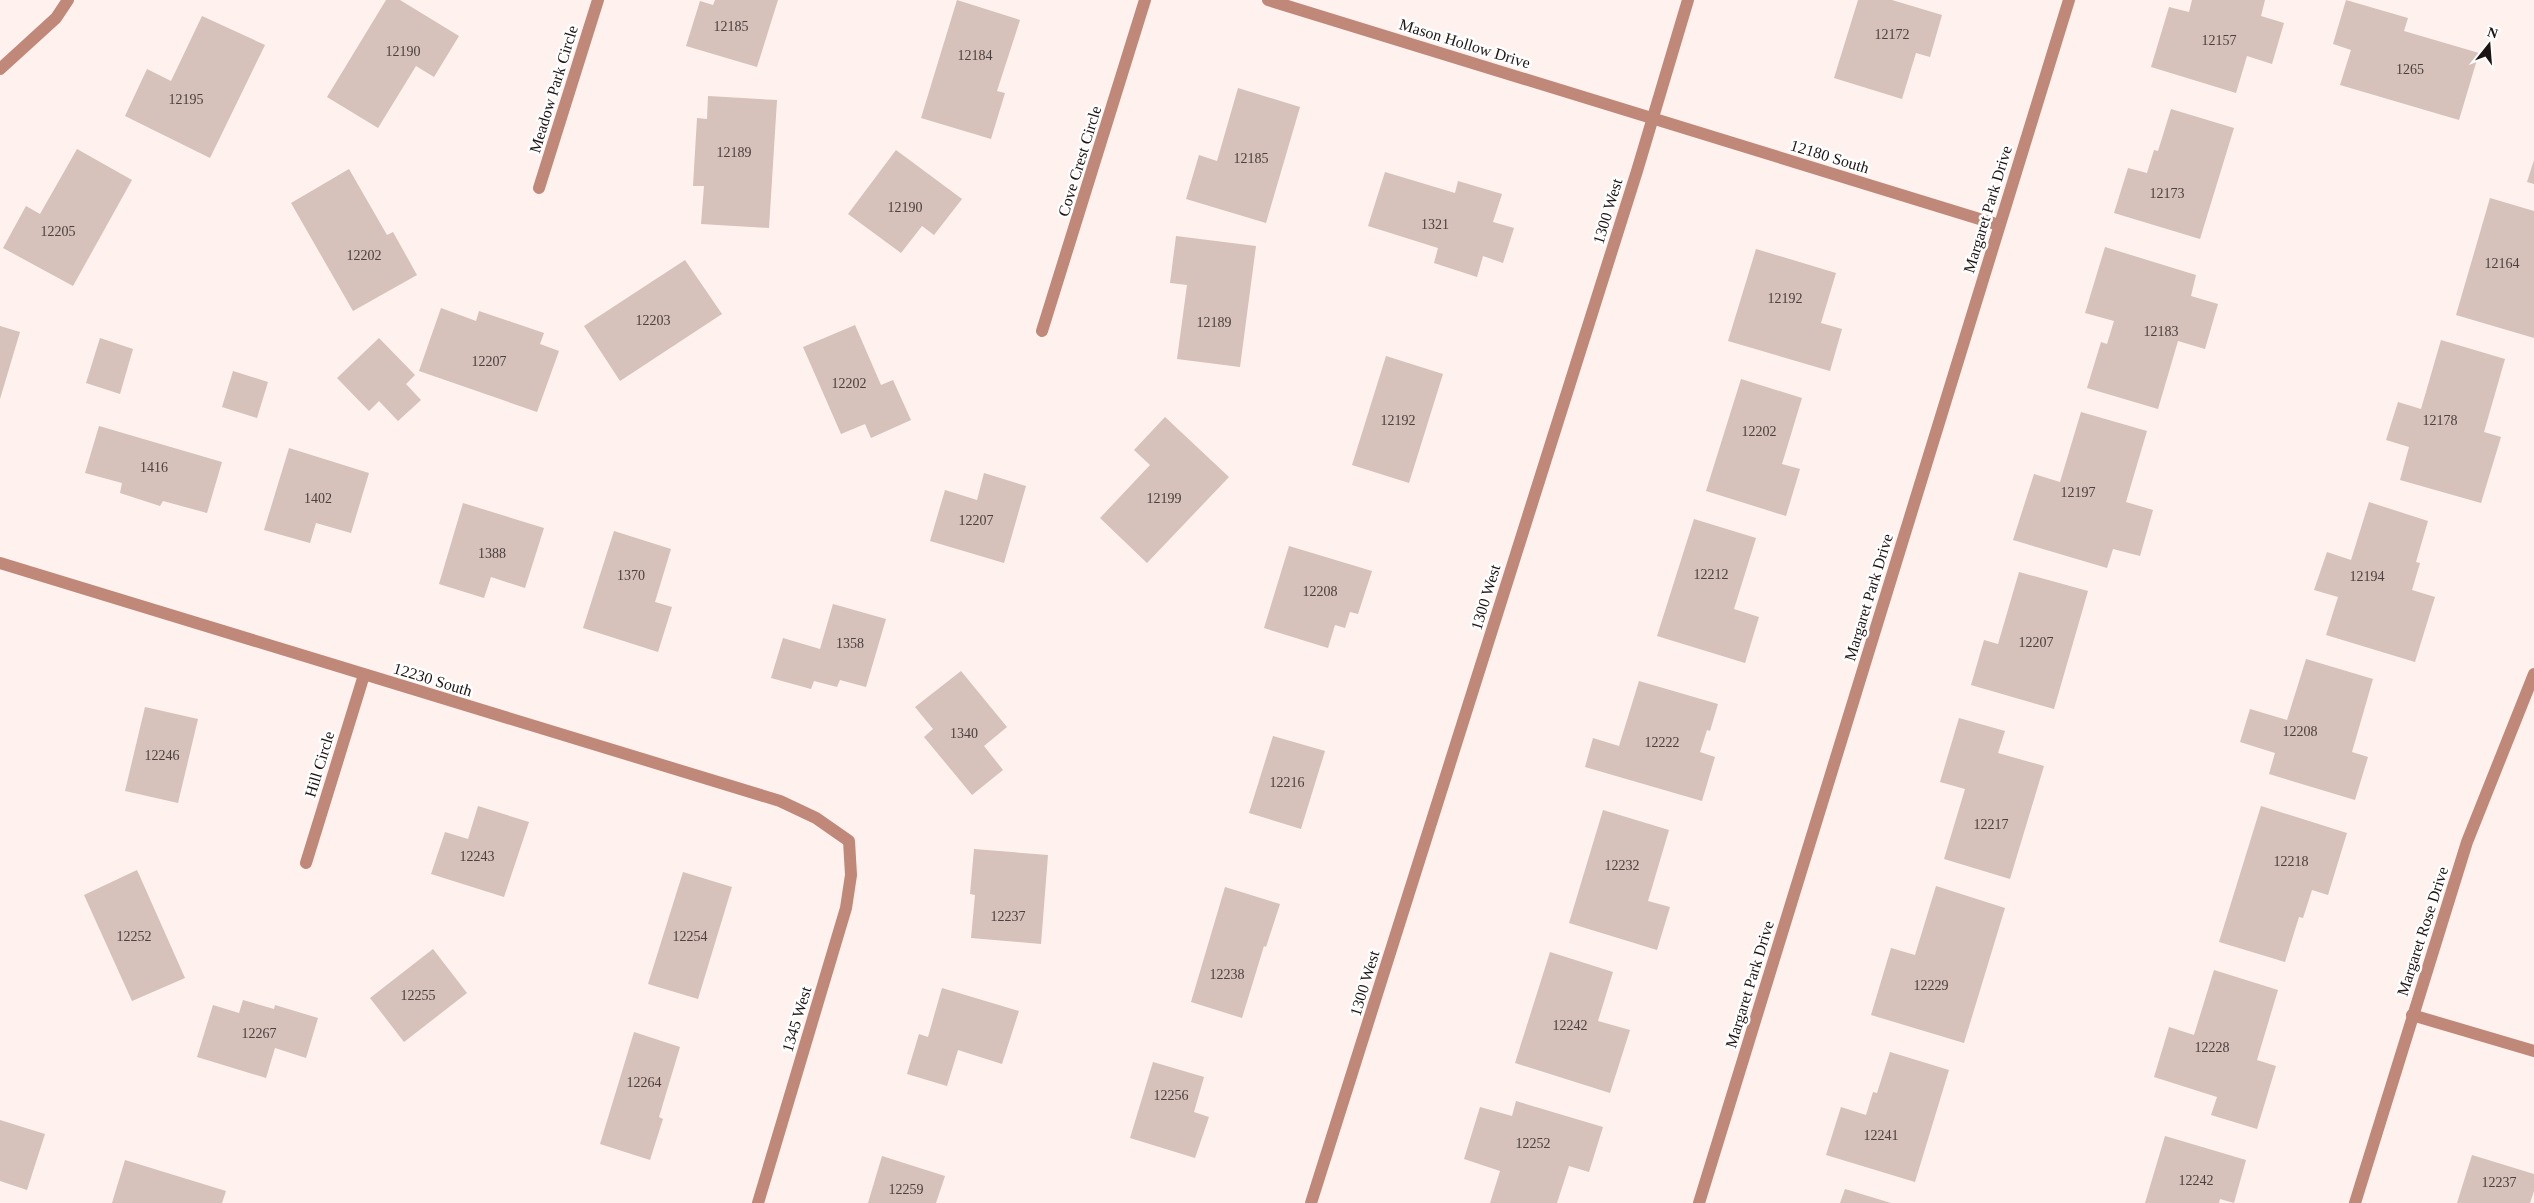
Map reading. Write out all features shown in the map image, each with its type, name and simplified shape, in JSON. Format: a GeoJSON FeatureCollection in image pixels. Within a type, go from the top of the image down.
{"type":"FeatureCollection","features":[{"type":"Feature","properties":{"kind":"street"},"geometry":{"type":"LineString","coordinates":[[0,69],[56,18],[68,0]]}},
{"type":"Feature","properties":{"kind":"street","name":"Meadow Park Circle"},"geometry":{"type":"LineString","coordinates":[[539,188],[598,0]]}},
{"type":"Feature","properties":{"kind":"street","name":"Cove Crest Circle"},"geometry":{"type":"LineString","coordinates":[[1042,331],[1145,0]]}},
{"type":"Feature","properties":{"kind":"street","name":"Mason Hollow Drive"},"geometry":{"type":"LineString","coordinates":[[1268,0],[1652,118]]}},
{"type":"Feature","properties":{"kind":"street","name":"1300 West"},"geometry":{"type":"LineString","coordinates":[[1312,1203],[1688,0]]}},
{"type":"Feature","properties":{"kind":"street","name":"Margaret Park Drive"},"geometry":{"type":"LineString","coordinates":[[1699,1203],[2069,0]]}},
{"type":"Feature","properties":{"kind":"street","name":"12180 South"},"geometry":{"type":"LineString","coordinates":[[1652,118],[1999,225]]}},
{"type":"Feature","properties":{"kind":"street","name":"12230 South"},"geometry":{"type":"LineString","coordinates":[[0,563],[780,801],[816,818],[849,841]]}},
{"type":"Feature","properties":{"kind":"street","name":"Hill Circle"},"geometry":{"type":"LineString","coordinates":[[306,863],[364,674]]}},
{"type":"Feature","properties":{"kind":"street","name":"Margaret Rose Drive"},"geometry":{"type":"LineString","coordinates":[[2355,1203],[2412,1015],[2468,842],[2534,674]]}},
{"type":"Feature","properties":{"kind":"street","name":"1345 West"},"geometry":{"type":"LineString","coordinates":[[758,1203],[846,908],[851,875],[849,841]]}},
{"type":"Feature","properties":{"kind":"street"},"geometry":{"type":"LineString","coordinates":[[2412,1015],[2534,1051]]}},
{"type":"Feature","properties":{"kind":"building"},"geometry":{"type":"Polygon","coordinates":[[[386,0],[400,0],[459,36],[434,77],[416,66],[378,128],[327,97],[386,0]]]}},
{"type":"Feature","properties":{"kind":"building"},"geometry":{"type":"Polygon","coordinates":[[[715,0],[778,0],[757,67],[686,46],[700,1],[713,5],[715,0]]]}},
{"type":"Feature","properties":{"kind":"building"},"geometry":{"type":"Polygon","coordinates":[[[957,0],[1020,20],[997,91],[1005,93],[991,139],[921,118],[957,0]]]}},
{"type":"Feature","properties":{"kind":"building"},"geometry":{"type":"Polygon","coordinates":[[[1858,0],[1892,0],[1942,15],[1930,57],[1916,53],[1902,99],[1834,78],[1858,0]]]}},
{"type":"Feature","properties":{"kind":"building"},"geometry":{"type":"Polygon","coordinates":[[[2192,0],[2265,0],[2261,16],[2284,23],[2272,64],[2247,56],[2236,93],[2151,67],[2169,7],[2189,12],[2192,0]]]}},
{"type":"Feature","properties":{"kind":"building"},"geometry":{"type":"Polygon","coordinates":[[[2346,0],[2408,18],[2404,31],[2479,53],[2459,120],[2340,85],[2351,50],[2333,44],[2346,0]]]}},
{"type":"Feature","properties":{"kind":"building"},"geometry":{"type":"Polygon","coordinates":[[[202,16],[265,45],[210,158],[125,116],[147,69],[171,81],[202,16]]]}},
{"type":"Feature","properties":{"kind":"building"},"geometry":{"type":"Polygon","coordinates":[[[1238,88],[1300,107],[1266,223],[1186,199],[1199,155],[1217,161],[1238,88]]]}},
{"type":"Feature","properties":{"kind":"building"},"geometry":{"type":"Polygon","coordinates":[[[708,96],[777,100],[769,228],[701,224],[704,186],[693,186],[697,118],[707,119],[708,96]]]}},
{"type":"Feature","properties":{"kind":"building"},"geometry":{"type":"Polygon","coordinates":[[[2171,109],[2234,128],[2200,239],[2114,213],[2128,168],[2147,173],[2154,150],[2158,151],[2171,109]]]}},
{"type":"Feature","properties":{"kind":"building"},"geometry":{"type":"Polygon","coordinates":[[[77,149],[132,180],[73,286],[3,248],[26,206],[40,214],[77,149]]]}},
{"type":"Feature","properties":{"kind":"building"},"geometry":{"type":"Polygon","coordinates":[[[896,150],[962,199],[934,235],[922,226],[901,253],[848,214],[896,150]]]}},
{"type":"Feature","properties":{"kind":"building"},"geometry":{"type":"Polygon","coordinates":[[[2534,160],[2534,184],[2527,182],[2534,160]]]}},
{"type":"Feature","properties":{"kind":"building"},"geometry":{"type":"Polygon","coordinates":[[[349,169],[387,235],[393,232],[417,275],[353,311],[291,203],[349,169]]]}},
{"type":"Feature","properties":{"kind":"building"},"geometry":{"type":"Polygon","coordinates":[[[1385,172],[1455,193],[1458,181],[1502,194],[1493,222],[1514,228],[1503,263],[1483,256],[1477,277],[1434,263],[1438,248],[1368,226],[1385,172]]]}},
{"type":"Feature","properties":{"kind":"building"},"geometry":{"type":"Polygon","coordinates":[[[2490,198],[2534,211],[2534,338],[2456,315],[2490,198]]]}},
{"type":"Feature","properties":{"kind":"building"},"geometry":{"type":"Polygon","coordinates":[[[1176,236],[1256,246],[1240,367],[1177,359],[1187,285],[1170,283],[1176,236]]]}},
{"type":"Feature","properties":{"kind":"building"},"geometry":{"type":"Polygon","coordinates":[[[2105,247],[2196,275],[2191,296],[2218,304],[2205,349],[2178,341],[2158,409],[2087,388],[2101,342],[2107,344],[2114,321],[2085,313],[2105,247]]]}},
{"type":"Feature","properties":{"kind":"building"},"geometry":{"type":"Polygon","coordinates":[[[1756,249],[1836,273],[1821,323],[1842,329],[1830,371],[1728,341],[1756,249]]]}},
{"type":"Feature","properties":{"kind":"building"},"geometry":{"type":"Polygon","coordinates":[[[685,260],[722,314],[620,381],[584,326],[685,260]]]}},
{"type":"Feature","properties":{"kind":"building"},"geometry":{"type":"Polygon","coordinates":[[[441,308],[476,321],[479,311],[544,333],[540,344],[559,351],[537,412],[419,371],[441,308]]]}},
{"type":"Feature","properties":{"kind":"building"},"geometry":{"type":"Polygon","coordinates":[[[855,325],[881,385],[893,380],[911,420],[871,438],[865,424],[841,434],[803,347],[855,325]]]}},
{"type":"Feature","properties":{"kind":"building"},"geometry":{"type":"Polygon","coordinates":[[[0,326],[20,332],[0,399],[0,326]]]}},
{"type":"Feature","properties":{"kind":"building"},"geometry":{"type":"Polygon","coordinates":[[[100,338],[133,349],[120,394],[86,383],[100,338]]]}},
{"type":"Feature","properties":{"kind":"building"},"geometry":{"type":"Polygon","coordinates":[[[379,338],[415,375],[406,384],[421,400],[398,421],[379,401],[369,411],[337,378],[379,338]]]}},
{"type":"Feature","properties":{"kind":"building"},"geometry":{"type":"Polygon","coordinates":[[[2441,340],[2505,359],[2484,432],[2501,437],[2481,503],[2400,480],[2409,447],[2386,440],[2398,402],[2421,409],[2441,340]]]}},
{"type":"Feature","properties":{"kind":"building"},"geometry":{"type":"Polygon","coordinates":[[[1386,356],[1443,374],[1409,483],[1352,465],[1386,356]]]}},
{"type":"Feature","properties":{"kind":"building"},"geometry":{"type":"Polygon","coordinates":[[[233,371],[268,382],[257,418],[222,407],[233,371]]]}},
{"type":"Feature","properties":{"kind":"building"},"geometry":{"type":"Polygon","coordinates":[[[1741,379],[1802,398],[1782,464],[1800,469],[1786,516],[1706,491],[1741,379]]]}},
{"type":"Feature","properties":{"kind":"building"},"geometry":{"type":"Polygon","coordinates":[[[2081,412],[2147,431],[2126,502],[2153,510],[2140,556],[2113,549],[2107,568],[2013,540],[2034,474],[2060,482],[2081,412]]]}},
{"type":"Feature","properties":{"kind":"building"},"geometry":{"type":"Polygon","coordinates":[[[1165,417],[1229,477],[1147,563],[1100,518],[1150,465],[1134,450],[1165,417]]]}},
{"type":"Feature","properties":{"kind":"building"},"geometry":{"type":"Polygon","coordinates":[[[99,426],[222,462],[207,513],[163,501],[160,506],[120,493],[122,483],[85,473],[99,426]]]}},
{"type":"Feature","properties":{"kind":"building"},"geometry":{"type":"Polygon","coordinates":[[[289,448],[369,473],[351,533],[316,523],[310,543],[264,530],[289,448]]]}},
{"type":"Feature","properties":{"kind":"building"},"geometry":{"type":"Polygon","coordinates":[[[984,473],[1026,486],[1004,563],[930,541],[945,490],[977,500],[984,473]]]}},
{"type":"Feature","properties":{"kind":"building"},"geometry":{"type":"Polygon","coordinates":[[[2369,502],[2428,521],[2416,562],[2420,563],[2412,590],[2435,597],[2415,662],[2326,635],[2338,597],[2314,590],[2327,552],[2351,560],[2369,502]]]}},
{"type":"Feature","properties":{"kind":"building"},"geometry":{"type":"Polygon","coordinates":[[[463,503],[544,528],[525,588],[491,577],[484,598],[439,584],[463,503]]]}},
{"type":"Feature","properties":{"kind":"building"},"geometry":{"type":"Polygon","coordinates":[[[1694,519],[1756,538],[1734,609],[1759,617],[1745,663],[1657,636],[1694,519]]]}},
{"type":"Feature","properties":{"kind":"building"},"geometry":{"type":"Polygon","coordinates":[[[614,531],[671,549],[655,602],[672,607],[658,652],[583,628],[614,531]]]}},
{"type":"Feature","properties":{"kind":"building"},"geometry":{"type":"Polygon","coordinates":[[[1289,546],[1372,571],[1358,614],[1350,612],[1345,628],[1335,625],[1328,648],[1264,628],[1289,546]]]}},
{"type":"Feature","properties":{"kind":"building"},"geometry":{"type":"Polygon","coordinates":[[[2019,572],[2088,591],[2054,709],[1971,685],[1984,640],[1998,644],[2019,572]]]}},
{"type":"Feature","properties":{"kind":"building"},"geometry":{"type":"Polygon","coordinates":[[[833,604],[886,619],[866,687],[840,680],[837,687],[814,681],[811,689],[771,678],[783,638],[820,649],[833,604]]]}},
{"type":"Feature","properties":{"kind":"building"},"geometry":{"type":"Polygon","coordinates":[[[2306,659],[2373,679],[2352,752],[2368,757],[2355,800],[2269,774],[2275,753],[2240,742],[2250,709],[2287,720],[2306,659]]]}},
{"type":"Feature","properties":{"kind":"building"},"geometry":{"type":"Polygon","coordinates":[[[961,671],[1007,727],[984,746],[1003,770],[972,795],[924,737],[933,729],[915,707],[961,671]]]}},
{"type":"Feature","properties":{"kind":"building"},"geometry":{"type":"Polygon","coordinates":[[[1639,681],[1718,704],[1710,731],[1707,730],[1700,752],[1715,757],[1702,801],[1585,767],[1593,738],[1619,746],[1639,681]]]}},
{"type":"Feature","properties":{"kind":"building"},"geometry":{"type":"Polygon","coordinates":[[[145,707],[198,719],[178,803],[125,791],[145,707]]]}},
{"type":"Feature","properties":{"kind":"building"},"geometry":{"type":"Polygon","coordinates":[[[1959,718],[2005,731],[1998,753],[2044,766],[2010,879],[1944,859],[1965,789],[1940,782],[1959,718]]]}},
{"type":"Feature","properties":{"kind":"building"},"geometry":{"type":"Polygon","coordinates":[[[1273,736],[1325,751],[1301,829],[1249,813],[1273,736]]]}},
{"type":"Feature","properties":{"kind":"building"},"geometry":{"type":"Polygon","coordinates":[[[478,806],[529,822],[504,897],[431,874],[445,832],[468,839],[478,806]]]}},
{"type":"Feature","properties":{"kind":"building"},"geometry":{"type":"Polygon","coordinates":[[[2261,806],[2347,833],[2328,895],[2312,890],[2303,918],[2299,917],[2285,962],[2219,942],[2261,806]]]}},
{"type":"Feature","properties":{"kind":"building"},"geometry":{"type":"Polygon","coordinates":[[[1603,810],[1669,830],[1648,901],[1670,907],[1657,950],[1569,923],[1603,810]]]}},
{"type":"Feature","properties":{"kind":"building"},"geometry":{"type":"Polygon","coordinates":[[[974,849],[1048,855],[1041,944],[971,938],[975,895],[970,894],[974,849]]]}},
{"type":"Feature","properties":{"kind":"building"},"geometry":{"type":"Polygon","coordinates":[[[137,870],[185,978],[132,1001],[84,895],[137,870]]]}},
{"type":"Feature","properties":{"kind":"building"},"geometry":{"type":"Polygon","coordinates":[[[683,872],[732,887],[698,999],[648,984],[683,872]]]}},
{"type":"Feature","properties":{"kind":"building"},"geometry":{"type":"Polygon","coordinates":[[[1936,886],[2005,908],[1964,1043],[1871,1015],[1891,948],[1915,955],[1936,886]]]}},
{"type":"Feature","properties":{"kind":"building"},"geometry":{"type":"Polygon","coordinates":[[[1225,887],[1280,904],[1266,947],[1264,946],[1242,1018],[1191,1002],[1225,887]]]}},
{"type":"Feature","properties":{"kind":"building"},"geometry":{"type":"Polygon","coordinates":[[[433,949],[467,993],[404,1042],[370,998],[433,949]]]}},
{"type":"Feature","properties":{"kind":"building"},"geometry":{"type":"Polygon","coordinates":[[[1550,952],[1613,972],[1598,1021],[1630,1030],[1610,1093],[1515,1063],[1550,952]]]}},
{"type":"Feature","properties":{"kind":"building"},"geometry":{"type":"Polygon","coordinates":[[[2214,970],[2278,990],[2257,1060],[2276,1066],[2257,1129],[2211,1115],[2217,1097],[2154,1077],[2169,1027],[2194,1035],[2214,970]]]}},
{"type":"Feature","properties":{"kind":"building"},"geometry":{"type":"Polygon","coordinates":[[[942,988],[1019,1011],[1002,1064],[958,1050],[947,1086],[907,1074],[919,1034],[928,1037],[942,988]]]}},
{"type":"Feature","properties":{"kind":"building"},"geometry":{"type":"Polygon","coordinates":[[[243,1000],[274,1009],[275,1005],[318,1018],[306,1058],[275,1048],[266,1078],[197,1057],[213,1005],[239,1013],[243,1000]]]}},
{"type":"Feature","properties":{"kind":"building"},"geometry":{"type":"Polygon","coordinates":[[[634,1032],[680,1047],[659,1117],[663,1119],[650,1160],[600,1144],[634,1032]]]}},
{"type":"Feature","properties":{"kind":"building"},"geometry":{"type":"Polygon","coordinates":[[[1890,1052],[1949,1070],[1915,1182],[1826,1155],[1841,1107],[1866,1115],[1873,1092],[1877,1093],[1890,1052]]]}},
{"type":"Feature","properties":{"kind":"building"},"geometry":{"type":"Polygon","coordinates":[[[1153,1062],[1204,1077],[1194,1112],[1209,1117],[1195,1158],[1130,1138],[1153,1062]]]}},
{"type":"Feature","properties":{"kind":"building"},"geometry":{"type":"Polygon","coordinates":[[[1516,1101],[1603,1127],[1589,1172],[1569,1166],[1557,1203],[1490,1203],[1500,1171],[1464,1159],[1480,1107],[1512,1116],[1516,1101]]]}},
{"type":"Feature","properties":{"kind":"building"},"geometry":{"type":"Polygon","coordinates":[[[0,1120],[45,1134],[27,1190],[0,1181],[0,1120]]]}},
{"type":"Feature","properties":{"kind":"building"},"geometry":{"type":"Polygon","coordinates":[[[2165,1136],[2246,1160],[2234,1203],[2220,1199],[2219,1203],[2145,1203],[2165,1136]]]}},
{"type":"Feature","properties":{"kind":"building"},"geometry":{"type":"Polygon","coordinates":[[[2472,1155],[2534,1174],[2534,1191],[2530,1203],[2457,1203],[2472,1155]]]}},
{"type":"Feature","properties":{"kind":"building"},"geometry":{"type":"Polygon","coordinates":[[[882,1156],[945,1176],[936,1203],[868,1203],[882,1156]]]}},
{"type":"Feature","properties":{"kind":"building"},"geometry":{"type":"Polygon","coordinates":[[[125,1160],[226,1191],[222,1203],[112,1203],[125,1160]]]}},
{"type":"Feature","properties":{"kind":"building"},"geometry":{"type":"Polygon","coordinates":[[[1845,1189],[1891,1203],[1840,1203],[1845,1189]]]}}]}
